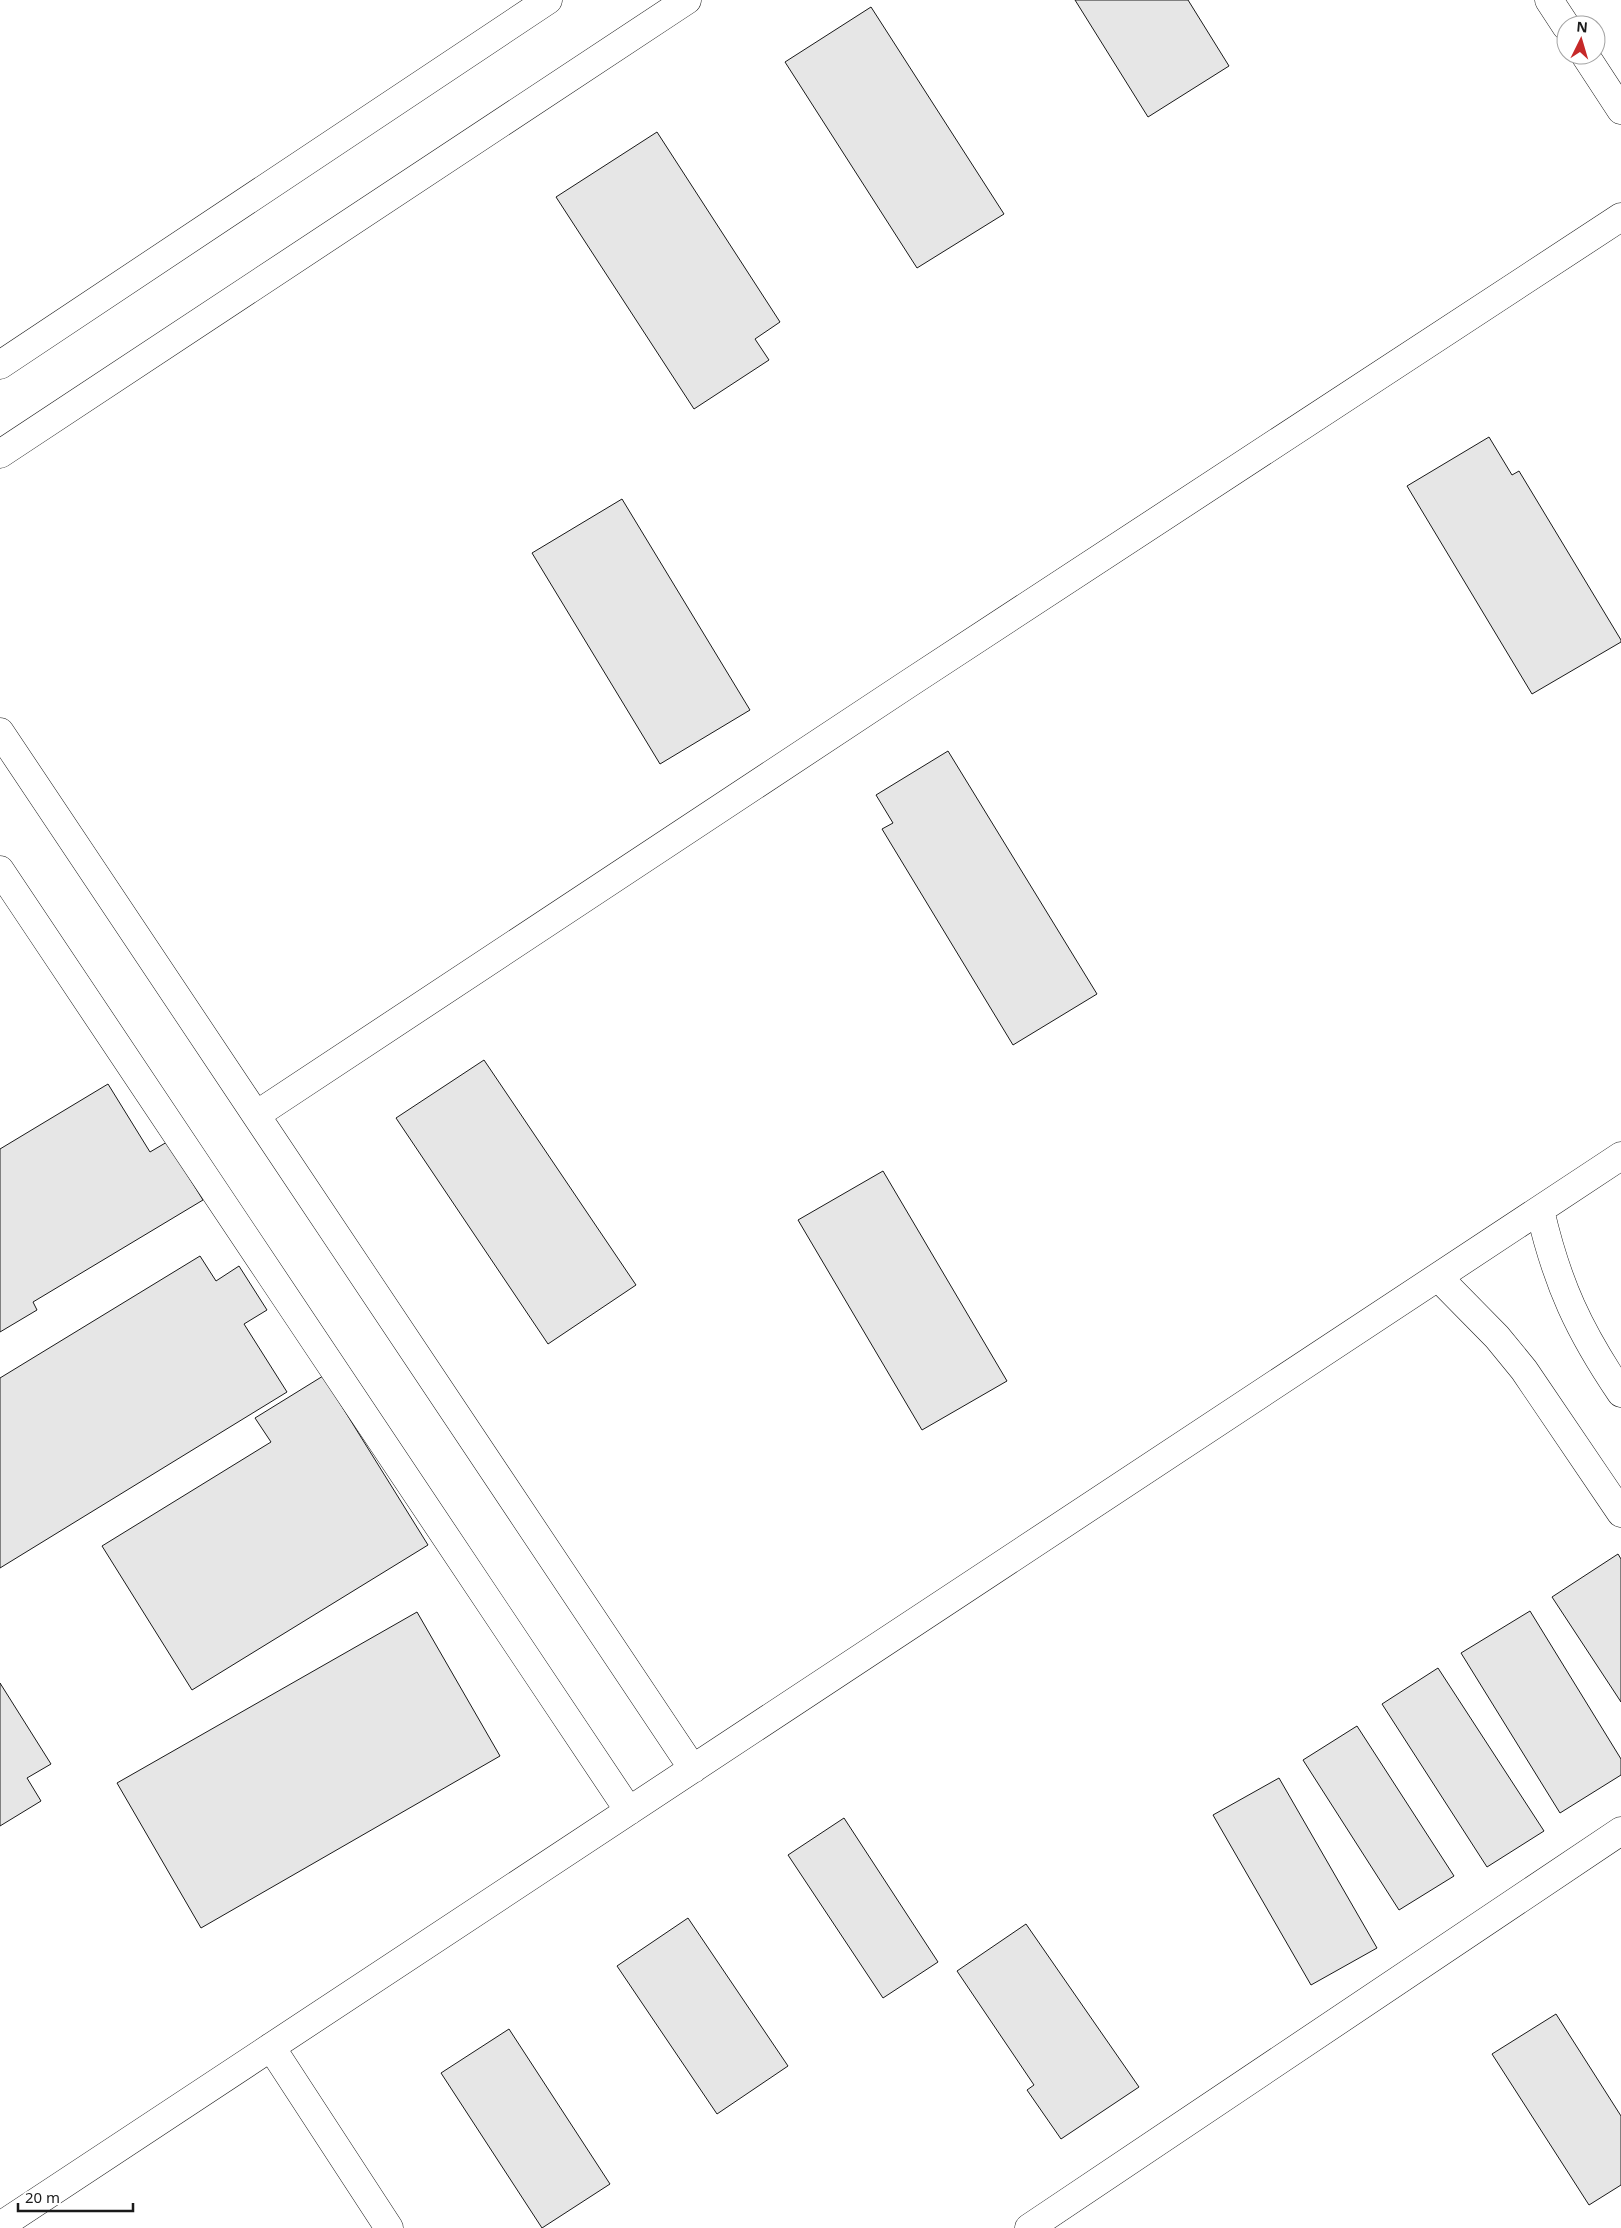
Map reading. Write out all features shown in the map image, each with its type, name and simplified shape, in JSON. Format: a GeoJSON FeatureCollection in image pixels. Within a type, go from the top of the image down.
{"type":"FeatureCollection","features":[{"type":"Feature","properties":{"kind":"lane"},"geometry":{"type":"LineString","coordinates":[[0,365],[548,0]]}},
{"type":"Feature","properties":{"kind":"lane"},"geometry":{"type":"LineString","coordinates":[[0,454],[687,0]]}},
{"type":"Feature","properties":{"kind":"lane"},"geometry":{"type":"LineString","coordinates":[[1549,0],[1559,15]]}},
{"type":"Feature","properties":{"kind":"lane"},"geometry":{"type":"LineString","coordinates":[[1592,65],[1621,110]]}},
{"type":"Feature","properties":{"kind":"lane"},"geometry":{"type":"LineString","coordinates":[[256,1115],[908,684],[1621,217]]}},
{"type":"Feature","properties":{"kind":"lane"},"geometry":{"type":"LineString","coordinates":[[0,732],[693,1769]]}},
{"type":"Feature","properties":{"kind":"lane"},"geometry":{"type":"LineString","coordinates":[[0,870],[629,1811]]}},
{"type":"Feature","properties":{"kind":"lane"},"geometry":{"type":"LineString","coordinates":[[0,2226],[1621,1156]]}},
{"type":"Feature","properties":{"kind":"lane"},"geometry":{"type":"LineString","coordinates":[[1540,1210],[1549,1249],[1562,1287],[1582,1331],[1621,1393]]}},
{"type":"Feature","properties":{"kind":"lane"},"geometry":{"type":"LineString","coordinates":[[1438,1277],[1497,1337],[1524,1370],[1621,1512]]}},
{"type":"Feature","properties":{"kind":"lane"},"geometry":{"type":"LineString","coordinates":[[1029,2228],[1621,1831]]}},
{"type":"Feature","properties":{"kind":"lane"},"geometry":{"type":"LineString","coordinates":[[271,2047],[390,2228]]}},
{"type":"Feature","properties":{"kind":"building"},"geometry":{"type":"Polygon","coordinates":[[[1075,0],[1188,0],[1229,66],[1148,117],[1075,0]]]}},
{"type":"Feature","properties":{"kind":"building"},"geometry":{"type":"Polygon","coordinates":[[[871,7],[1004,214],[917,268],[785,62],[871,7]]]}},
{"type":"Feature","properties":{"kind":"building"},"geometry":{"type":"Polygon","coordinates":[[[657,132],[780,322],[755,339],[769,360],[694,409],[556,197],[657,132]]]}},
{"type":"Feature","properties":{"kind":"building"},"geometry":{"type":"Polygon","coordinates":[[[1489,437],[1512,475],[1519,471],[1621,640],[1621,642],[1532,694],[1407,486],[1489,437]]]}},
{"type":"Feature","properties":{"kind":"building"},"geometry":{"type":"Polygon","coordinates":[[[622,499],[750,710],[660,764],[532,553],[622,499]]]}},
{"type":"Feature","properties":{"kind":"building"},"geometry":{"type":"Polygon","coordinates":[[[948,751],[1097,994],[1013,1045],[882,829],[893,823],[876,795],[948,751]]]}},
{"type":"Feature","properties":{"kind":"building"},"geometry":{"type":"Polygon","coordinates":[[[484,1060],[636,1285],[548,1344],[396,1118],[484,1060]]]}},
{"type":"Feature","properties":{"kind":"building"},"geometry":{"type":"Polygon","coordinates":[[[108,1084],[150,1152],[167,1142],[203,1200],[33,1302],[37,1310],[0,1332],[0,1149],[108,1084]]]}},
{"type":"Feature","properties":{"kind":"building"},"geometry":{"type":"Polygon","coordinates":[[[883,1171],[1007,1381],[922,1430],[798,1220],[883,1171]]]}},
{"type":"Feature","properties":{"kind":"building"},"geometry":{"type":"Polygon","coordinates":[[[200,1256],[216,1281],[239,1266],[267,1310],[244,1324],[287,1392],[0,1568],[0,1378],[200,1256]]]}},
{"type":"Feature","properties":{"kind":"building"},"geometry":{"type":"Polygon","coordinates":[[[323,1376],[428,1545],[192,1690],[102,1546],[271,1442],[255,1418],[323,1376]]]}},
{"type":"Feature","properties":{"kind":"building"},"geometry":{"type":"Polygon","coordinates":[[[1618,1554],[1621,1559],[1621,1702],[1552,1597],[1618,1554]]]}},
{"type":"Feature","properties":{"kind":"building"},"geometry":{"type":"Polygon","coordinates":[[[1530,1611],[1621,1759],[1621,1775],[1560,1813],[1461,1653],[1530,1611]]]}},
{"type":"Feature","properties":{"kind":"building"},"geometry":{"type":"Polygon","coordinates":[[[417,1612],[500,1756],[201,1928],[117,1783],[417,1612]]]}},
{"type":"Feature","properties":{"kind":"building"},"geometry":{"type":"Polygon","coordinates":[[[1438,1668],[1544,1831],[1487,1867],[1382,1704],[1438,1668]]]}},
{"type":"Feature","properties":{"kind":"building"},"geometry":{"type":"Polygon","coordinates":[[[0,1683],[51,1764],[27,1778],[41,1801],[0,1826],[0,1683]]]}},
{"type":"Feature","properties":{"kind":"building"},"geometry":{"type":"Polygon","coordinates":[[[1357,1726],[1454,1876],[1399,1910],[1303,1760],[1357,1726]]]}},
{"type":"Feature","properties":{"kind":"building"},"geometry":{"type":"Polygon","coordinates":[[[1279,1778],[1377,1948],[1311,1985],[1213,1815],[1279,1778]]]}},
{"type":"Feature","properties":{"kind":"building"},"geometry":{"type":"Polygon","coordinates":[[[844,1818],[938,1962],[883,1998],[788,1855],[844,1818]]]}},
{"type":"Feature","properties":{"kind":"building"},"geometry":{"type":"Polygon","coordinates":[[[688,1918],[788,2066],[717,2114],[617,1966],[688,1918]]]}},
{"type":"Feature","properties":{"kind":"building"},"geometry":{"type":"Polygon","coordinates":[[[1026,1924],[1139,2087],[1061,2139],[1027,2090],[1034,2085],[957,1971],[1026,1924]]]}},
{"type":"Feature","properties":{"kind":"building"},"geometry":{"type":"Polygon","coordinates":[[[1556,2014],[1621,2116],[1621,2185],[1589,2205],[1492,2054],[1556,2014]]]}},
{"type":"Feature","properties":{"kind":"building"},"geometry":{"type":"Polygon","coordinates":[[[509,2029],[610,2184],[542,2228],[441,2073],[509,2029]]]}}]}
